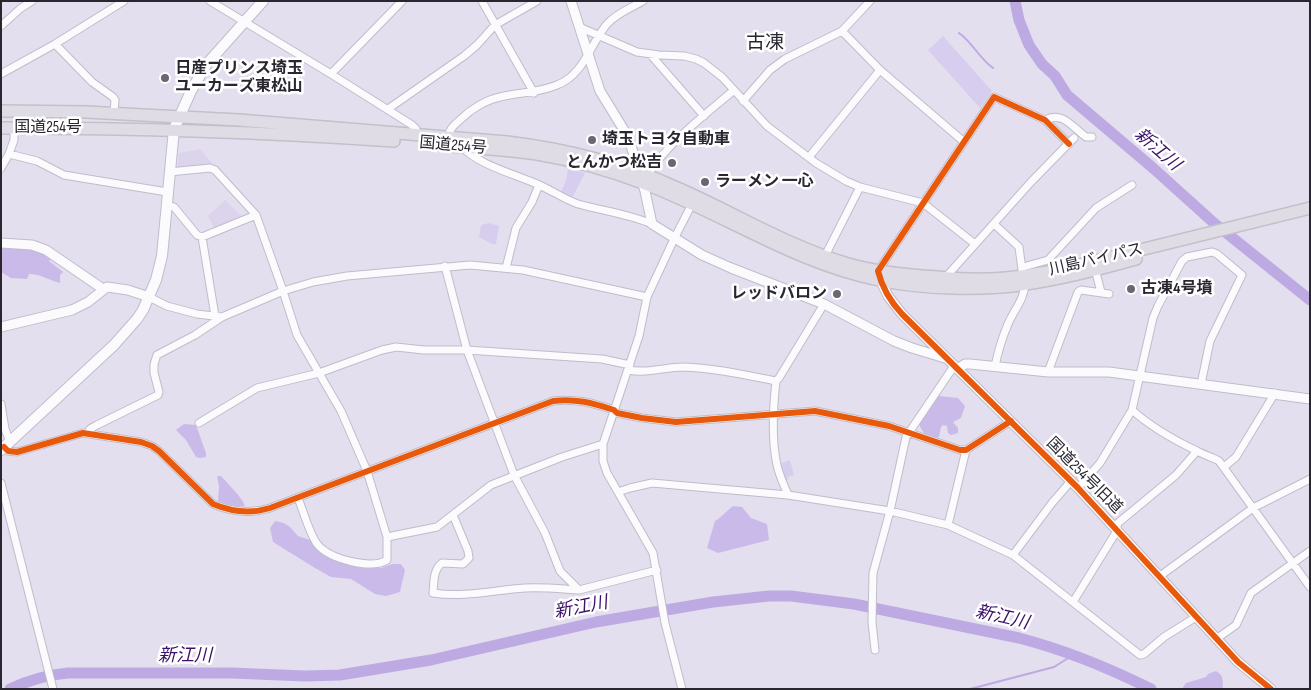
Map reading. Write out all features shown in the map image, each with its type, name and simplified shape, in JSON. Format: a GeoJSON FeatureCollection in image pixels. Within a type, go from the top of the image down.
{"type":"FeatureCollection","features":[{"type":"Feature","properties":{"kind":"highway","name":"国道254号"},"geometry":{"type":"LineString","coordinates":[[1,111],[114,113],[256,121],[540,146],[577,154],[688,192],[779,237],[879,276]]}},
{"type":"Feature","properties":{"kind":"highway","name":"国道254号"},"geometry":{"type":"LineString","coordinates":[[1,128],[174,129],[347,138],[504,150],[548,156],[643,177],[692,204],[795,254],[848,273],[879,276]]}},
{"type":"Feature","properties":{"kind":"highway","name":"川島バイパス"},"geometry":{"type":"LineString","coordinates":[[879,276],[984,279],[1095,269],[1310,208]]}},
{"type":"Feature","properties":{"kind":"highway","name":"川島バイパス"},"geometry":{"type":"LineString","coordinates":[[1259,224],[1310,216]]}},
{"type":"Feature","properties":{"kind":"highway","name":"川島バイパス"},"geometry":{"type":"LineString","coordinates":[[879,276],[926,286],[985,288],[1023,276],[1206,238]]}},
{"type":"Feature","properties":{"kind":"main road"},"geometry":{"type":"LineString","coordinates":[[5,446],[114,345],[137,319],[149,297],[160,270],[174,129],[191,91],[206,65],[263,1]]}},
{"type":"Feature","properties":{"kind":"street"},"geometry":{"type":"LineString","coordinates":[[1,26],[32,1]]}},
{"type":"Feature","properties":{"kind":"street"},"geometry":{"type":"LineString","coordinates":[[1,74],[55,44],[124,1]]}},
{"type":"Feature","properties":{"kind":"street"},"geometry":{"type":"LineString","coordinates":[[210,1],[388,109],[412,125],[416,129],[415,135]]}},
{"type":"Feature","properties":{"kind":"street"},"geometry":{"type":"LineString","coordinates":[[331,74],[402,1]]}},
{"type":"Feature","properties":{"kind":"street"},"geometry":{"type":"LineString","coordinates":[[482,1],[534,93]]}},
{"type":"Feature","properties":{"kind":"street"},"geometry":{"type":"LineString","coordinates":[[388,109],[464,56],[495,25],[537,1]]}},
{"type":"Feature","properties":{"kind":"street"},"geometry":{"type":"LineString","coordinates":[[571,1],[603,98],[627,135],[643,177],[652,224]]}},
{"type":"Feature","properties":{"kind":"street"},"geometry":{"type":"LineString","coordinates":[[448,138],[450,129],[462,118],[486,102],[509,95],[534,93],[566,81],[588,56],[607,25],[616,16],[643,1]]}},
{"type":"Feature","properties":{"kind":"street"},"geometry":{"type":"LineString","coordinates":[[743,101],[770,70],[785,58],[842,31],[868,2]]}},
{"type":"Feature","properties":{"kind":"street"},"geometry":{"type":"LineString","coordinates":[[579,27],[638,52],[684,56],[696,59],[712,69],[767,126],[836,175],[860,187],[923,203],[975,244]]}},
{"type":"Feature","properties":{"kind":"street"},"geometry":{"type":"LineString","coordinates":[[842,31],[880,70],[963,141]]}},
{"type":"Feature","properties":{"kind":"street"},"geometry":{"type":"LineString","coordinates":[[55,44],[83,74],[116,100],[114,113]]}},
{"type":"Feature","properties":{"kind":"street"},"geometry":{"type":"LineString","coordinates":[[650,54],[704,116]]}},
{"type":"Feature","properties":{"kind":"street"},"geometry":{"type":"LineString","coordinates":[[809,157],[880,70]]}},
{"type":"Feature","properties":{"kind":"street"},"geometry":{"type":"LineString","coordinates":[[643,177],[680,138],[734,90]]}},
{"type":"Feature","properties":{"kind":"street"},"geometry":{"type":"LineString","coordinates":[[879,276],[923,203],[994,97],[1045,120],[1071,141],[1031,182],[945,278]]}},
{"type":"Feature","properties":{"kind":"street"},"geometry":{"type":"LineString","coordinates":[[1045,120],[1051,116],[1064,118],[1086,137],[1092,137]]}},
{"type":"Feature","properties":{"kind":"street"},"geometry":{"type":"LineString","coordinates":[[1,168],[14,140],[14,128]]}},
{"type":"Feature","properties":{"kind":"street"},"geometry":{"type":"LineString","coordinates":[[462,147],[476,158],[577,203],[634,217],[652,224],[674,239],[731,268],[824,304],[894,341],[946,359]]}},
{"type":"Feature","properties":{"kind":"street"},"geometry":{"type":"LineString","coordinates":[[9,154],[37,160],[64,175],[167,192]]}},
{"type":"Feature","properties":{"kind":"street"},"geometry":{"type":"LineString","coordinates":[[170,172],[210,168],[215,170],[256,215],[297,335],[344,416],[366,471],[386,537],[388,560],[376,565],[360,563],[333,555],[324,550],[317,543],[298,498]]}},
{"type":"Feature","properties":{"kind":"street"},"geometry":{"type":"LineString","coordinates":[[506,268],[516,228],[532,202],[539,185]]}},
{"type":"Feature","properties":{"kind":"street"},"geometry":{"type":"LineString","coordinates":[[1023,276],[1048,260],[1096,208],[1132,185]]}},
{"type":"Feature","properties":{"kind":"street"},"geometry":{"type":"LineString","coordinates":[[825,256],[860,187]]}},
{"type":"Feature","properties":{"kind":"street"},"geometry":{"type":"LineString","coordinates":[[682,689],[664,620],[653,553],[607,473],[603,461],[603,444],[644,318],[647,297],[692,204]]}},
{"type":"Feature","properties":{"kind":"street"},"geometry":{"type":"LineString","coordinates":[[167,205],[174,207],[198,235],[202,237],[218,316]]}},
{"type":"Feature","properties":{"kind":"street"},"geometry":{"type":"LineString","coordinates":[[202,237],[256,215]]}},
{"type":"Feature","properties":{"kind":"street"},"geometry":{"type":"LineString","coordinates":[[994,224],[1019,247],[1023,276],[1022,299],[1009,322],[994,366]]}},
{"type":"Feature","properties":{"kind":"street"},"geometry":{"type":"LineString","coordinates":[[1,243],[32,245],[46,250],[103,289]]}},
{"type":"Feature","properties":{"kind":"street"},"geometry":{"type":"LineString","coordinates":[[1013,555],[1052,503],[1100,463],[1132,410],[1153,318],[1182,261],[1187,257],[1212,252],[1218,254],[1242,275],[1210,341],[1201,384]]}},
{"type":"Feature","properties":{"kind":"street"},"geometry":{"type":"LineString","coordinates":[[88,433],[90,429],[97,425],[158,395],[159,392],[154,373],[157,355],[195,335],[218,316],[283,291],[313,282],[344,276],[470,265],[506,268],[555,276],[647,297]]}},
{"type":"Feature","properties":{"kind":"street"},"geometry":{"type":"LineString","coordinates":[[444,266],[467,350],[514,475],[545,533],[560,571],[579,590]]}},
{"type":"Feature","properties":{"kind":"street"},"geometry":{"type":"LineString","coordinates":[[1095,269],[1100,292]]}},
{"type":"Feature","properties":{"kind":"street","name":"国道254号旧道"},"geometry":{"type":"LineString","coordinates":[[879,276],[894,306],[1074,484],[1238,662],[1271,689]]}},
{"type":"Feature","properties":{"kind":"street"},"geometry":{"type":"LineString","coordinates":[[1,327],[72,310],[93,298],[107,287],[149,297],[167,306],[197,314],[218,316]]}},
{"type":"Feature","properties":{"kind":"street"},"geometry":{"type":"LineString","coordinates":[[1048,372],[1078,292],[1082,290],[1109,294]]}},
{"type":"Feature","properties":{"kind":"street"},"geometry":{"type":"LineString","coordinates":[[788,495],[777,464],[772,414],[776,381],[824,304]]}},
{"type":"Feature","properties":{"kind":"street"},"geometry":{"type":"LineString","coordinates":[[199,423],[257,388],[319,373],[382,350],[396,347],[602,359],[629,368],[646,371],[683,367],[737,373],[776,381]]}},
{"type":"Feature","properties":{"kind":"street"},"geometry":{"type":"LineString","coordinates":[[875,650],[872,622],[873,572],[890,511],[908,433],[956,368],[966,364],[1048,372],[1109,372],[1310,399]]}},
{"type":"Feature","properties":{"kind":"street"},"geometry":{"type":"LineString","coordinates":[[1224,467],[1236,457],[1275,393]]}},
{"type":"Feature","properties":{"kind":"street"},"geometry":{"type":"LineString","coordinates":[[1,404],[5,429],[5,446],[8,451],[17,452],[77,434],[88,433],[141,442],[152,446],[213,504],[246,512],[260,511],[298,498],[553,401],[567,399],[584,401],[614,410],[617,413],[676,422],[816,411],[880,423],[952,448],[966,450],[1011,422]]}},
{"type":"Feature","properties":{"kind":"street"},"geometry":{"type":"LineString","coordinates":[[1132,410],[1146,422],[1196,451],[1213,458],[1224,467],[1310,587]]}},
{"type":"Feature","properties":{"kind":"street"},"geometry":{"type":"LineString","coordinates":[[386,537],[437,527],[484,489],[514,475],[595,445],[603,444]]}},
{"type":"Feature","properties":{"kind":"street"},"geometry":{"type":"LineString","coordinates":[[948,525],[966,450]]}},
{"type":"Feature","properties":{"kind":"street"},"geometry":{"type":"LineString","coordinates":[[1073,602],[1115,534],[1118,523],[1176,475],[1196,451]]}},
{"type":"Feature","properties":{"kind":"street"},"geometry":{"type":"LineString","coordinates":[[1160,576],[1253,508],[1310,479]]}},
{"type":"Feature","properties":{"kind":"street"},"geometry":{"type":"LineString","coordinates":[[1,483],[53,686]]}},
{"type":"Feature","properties":{"kind":"street"},"geometry":{"type":"LineString","coordinates":[[618,492],[652,484],[788,495],[890,511],[948,525],[1013,555],[1140,654],[1144,654],[1164,637],[1196,617]]}},
{"type":"Feature","properties":{"kind":"street"},"geometry":{"type":"LineString","coordinates":[[453,515],[468,551],[469,558],[463,564],[440,564],[435,573],[433,593],[447,595],[526,588],[579,590],[657,570]]}},
{"type":"Feature","properties":{"kind":"street"},"geometry":{"type":"LineString","coordinates":[[1216,639],[1236,625],[1251,593],[1310,550]]}},
{"type":"Feature","properties":{"kind":"shaded area"},"geometry":{"type":"Polygon","coordinates":[[[943,36],[992,91],[980,108],[928,50],[943,36]]]}},
{"type":"Feature","properties":{"kind":"shaded area"},"geometry":{"type":"Polygon","coordinates":[[[200,149],[212,163],[210,166],[177,169],[179,153],[200,149]]]}},
{"type":"Feature","properties":{"kind":"shaded area"},"geometry":{"type":"Polygon","coordinates":[[[568,168],[585,173],[572,198],[561,192],[568,168]]]}},
{"type":"Feature","properties":{"kind":"shaded area"},"geometry":{"type":"Polygon","coordinates":[[[225,200],[242,217],[214,228],[208,216],[225,200]]]}},
{"type":"Feature","properties":{"kind":"shaded area"},"geometry":{"type":"Polygon","coordinates":[[[489,223],[499,226],[496,244],[492,244],[479,237],[481,225],[489,223]]]}},
{"type":"Feature","properties":{"kind":"shaded area"},"geometry":{"type":"Polygon","coordinates":[[[23,246],[51,258],[49,261],[63,272],[60,275],[60,283],[34,274],[29,274],[27,279],[11,278],[1,272],[1,247],[23,246]]]}},
{"type":"Feature","properties":{"kind":"shaded area"},"geometry":{"type":"Polygon","coordinates":[[[935,397],[958,398],[965,406],[961,418],[953,422],[958,428],[958,433],[951,435],[948,433],[947,426],[943,425],[939,437],[932,438],[923,432],[919,422],[935,397]]]}},
{"type":"Feature","properties":{"kind":"shaded area"},"geometry":{"type":"Polygon","coordinates":[[[184,424],[196,425],[206,457],[196,457],[186,440],[176,430],[184,424]]]}},
{"type":"Feature","properties":{"kind":"shaded area"},"geometry":{"type":"Polygon","coordinates":[[[790,460],[794,475],[788,477],[786,484],[779,464],[790,460]]]}},
{"type":"Feature","properties":{"kind":"shaded area"},"geometry":{"type":"Polygon","coordinates":[[[217,476],[221,476],[245,506],[237,507],[219,503],[217,476]]]}},
{"type":"Feature","properties":{"kind":"shaded area"},"geometry":{"type":"Polygon","coordinates":[[[733,506],[742,507],[751,518],[767,524],[769,540],[718,553],[707,548],[715,521],[733,506]]]}},
{"type":"Feature","properties":{"kind":"shaded area"},"geometry":{"type":"Polygon","coordinates":[[[275,521],[284,523],[298,536],[313,541],[355,565],[381,568],[392,564],[401,564],[405,570],[400,592],[386,596],[375,594],[351,579],[331,577],[315,568],[273,542],[270,528],[275,521]]]}},
{"type":"Feature","properties":{"kind":"shaded area"},"geometry":{"type":"Polygon","coordinates":[[[1216,671],[1222,677],[1223,689],[1182,689],[1186,683],[1206,677],[1208,674],[1216,671]]]}},
{"type":"Feature","properties":{"kind":"waterway","name":"新江川"},"geometry":{"type":"LineString","coordinates":[[1015,1],[1019,20],[1029,45],[1042,64],[1055,76],[1067,95],[1214,223],[1310,300]]}},
{"type":"Feature","properties":{"kind":"waterway"},"geometry":{"type":"LineString","coordinates":[[959,33],[993,68]]}},
{"type":"Feature","properties":{"kind":"waterway","name":"新江川"},"geometry":{"type":"LineString","coordinates":[[10,689],[38,678],[68,673],[340,675],[431,660],[596,622],[713,602],[769,596],[791,596],[854,604],[1019,638],[1086,660],[1151,689]]}},
{"type":"Feature","properties":{"kind":"waterway"},"geometry":{"type":"LineString","coordinates":[[970,689],[1054,667],[1073,655]]}},
{"type":"Feature","properties":{"kind":"cycle path"},"geometry":{"type":"LineString","coordinates":[[1069,144],[1045,120],[994,97],[878,271],[884,289],[902,314],[1078,488],[1238,662],[1271,689]]}},
{"type":"Feature","properties":{"kind":"cycle path"},"geometry":{"type":"LineString","coordinates":[[4,447],[8,451],[17,452],[83,433],[141,442],[159,451],[213,504],[227,509],[249,511],[270,508],[553,401],[569,400],[584,402],[599,405],[614,410],[617,413],[676,422],[815,411],[889,426],[960,450],[966,450],[1011,421]]}},
{"type":"Feature","properties":{"kind":"place","name":"日産プリンス埼玉 ユーカーズ東松山"},"geometry":{"type":"Point","coordinates":[165,78]}},
{"type":"Feature","properties":{"kind":"place","name":"埼玉トヨタ自動車"},"geometry":{"type":"Point","coordinates":[592,140]}},
{"type":"Feature","properties":{"kind":"place","name":"とんかつ松吉"},"geometry":{"type":"Point","coordinates":[672,163]}},
{"type":"Feature","properties":{"kind":"place","name":"ラーメン 一心"},"geometry":{"type":"Point","coordinates":[705,182]}},
{"type":"Feature","properties":{"kind":"place","name":"古凍4号墳"},"geometry":{"type":"Point","coordinates":[1131,289]}},
{"type":"Feature","properties":{"kind":"place","name":"レッドバロン"},"geometry":{"type":"Point","coordinates":[837,294]}},
{"type":"Feature","properties":{"kind":"district","name":"古凍"},"geometry":{"type":"Point","coordinates":[765,43]}}]}
